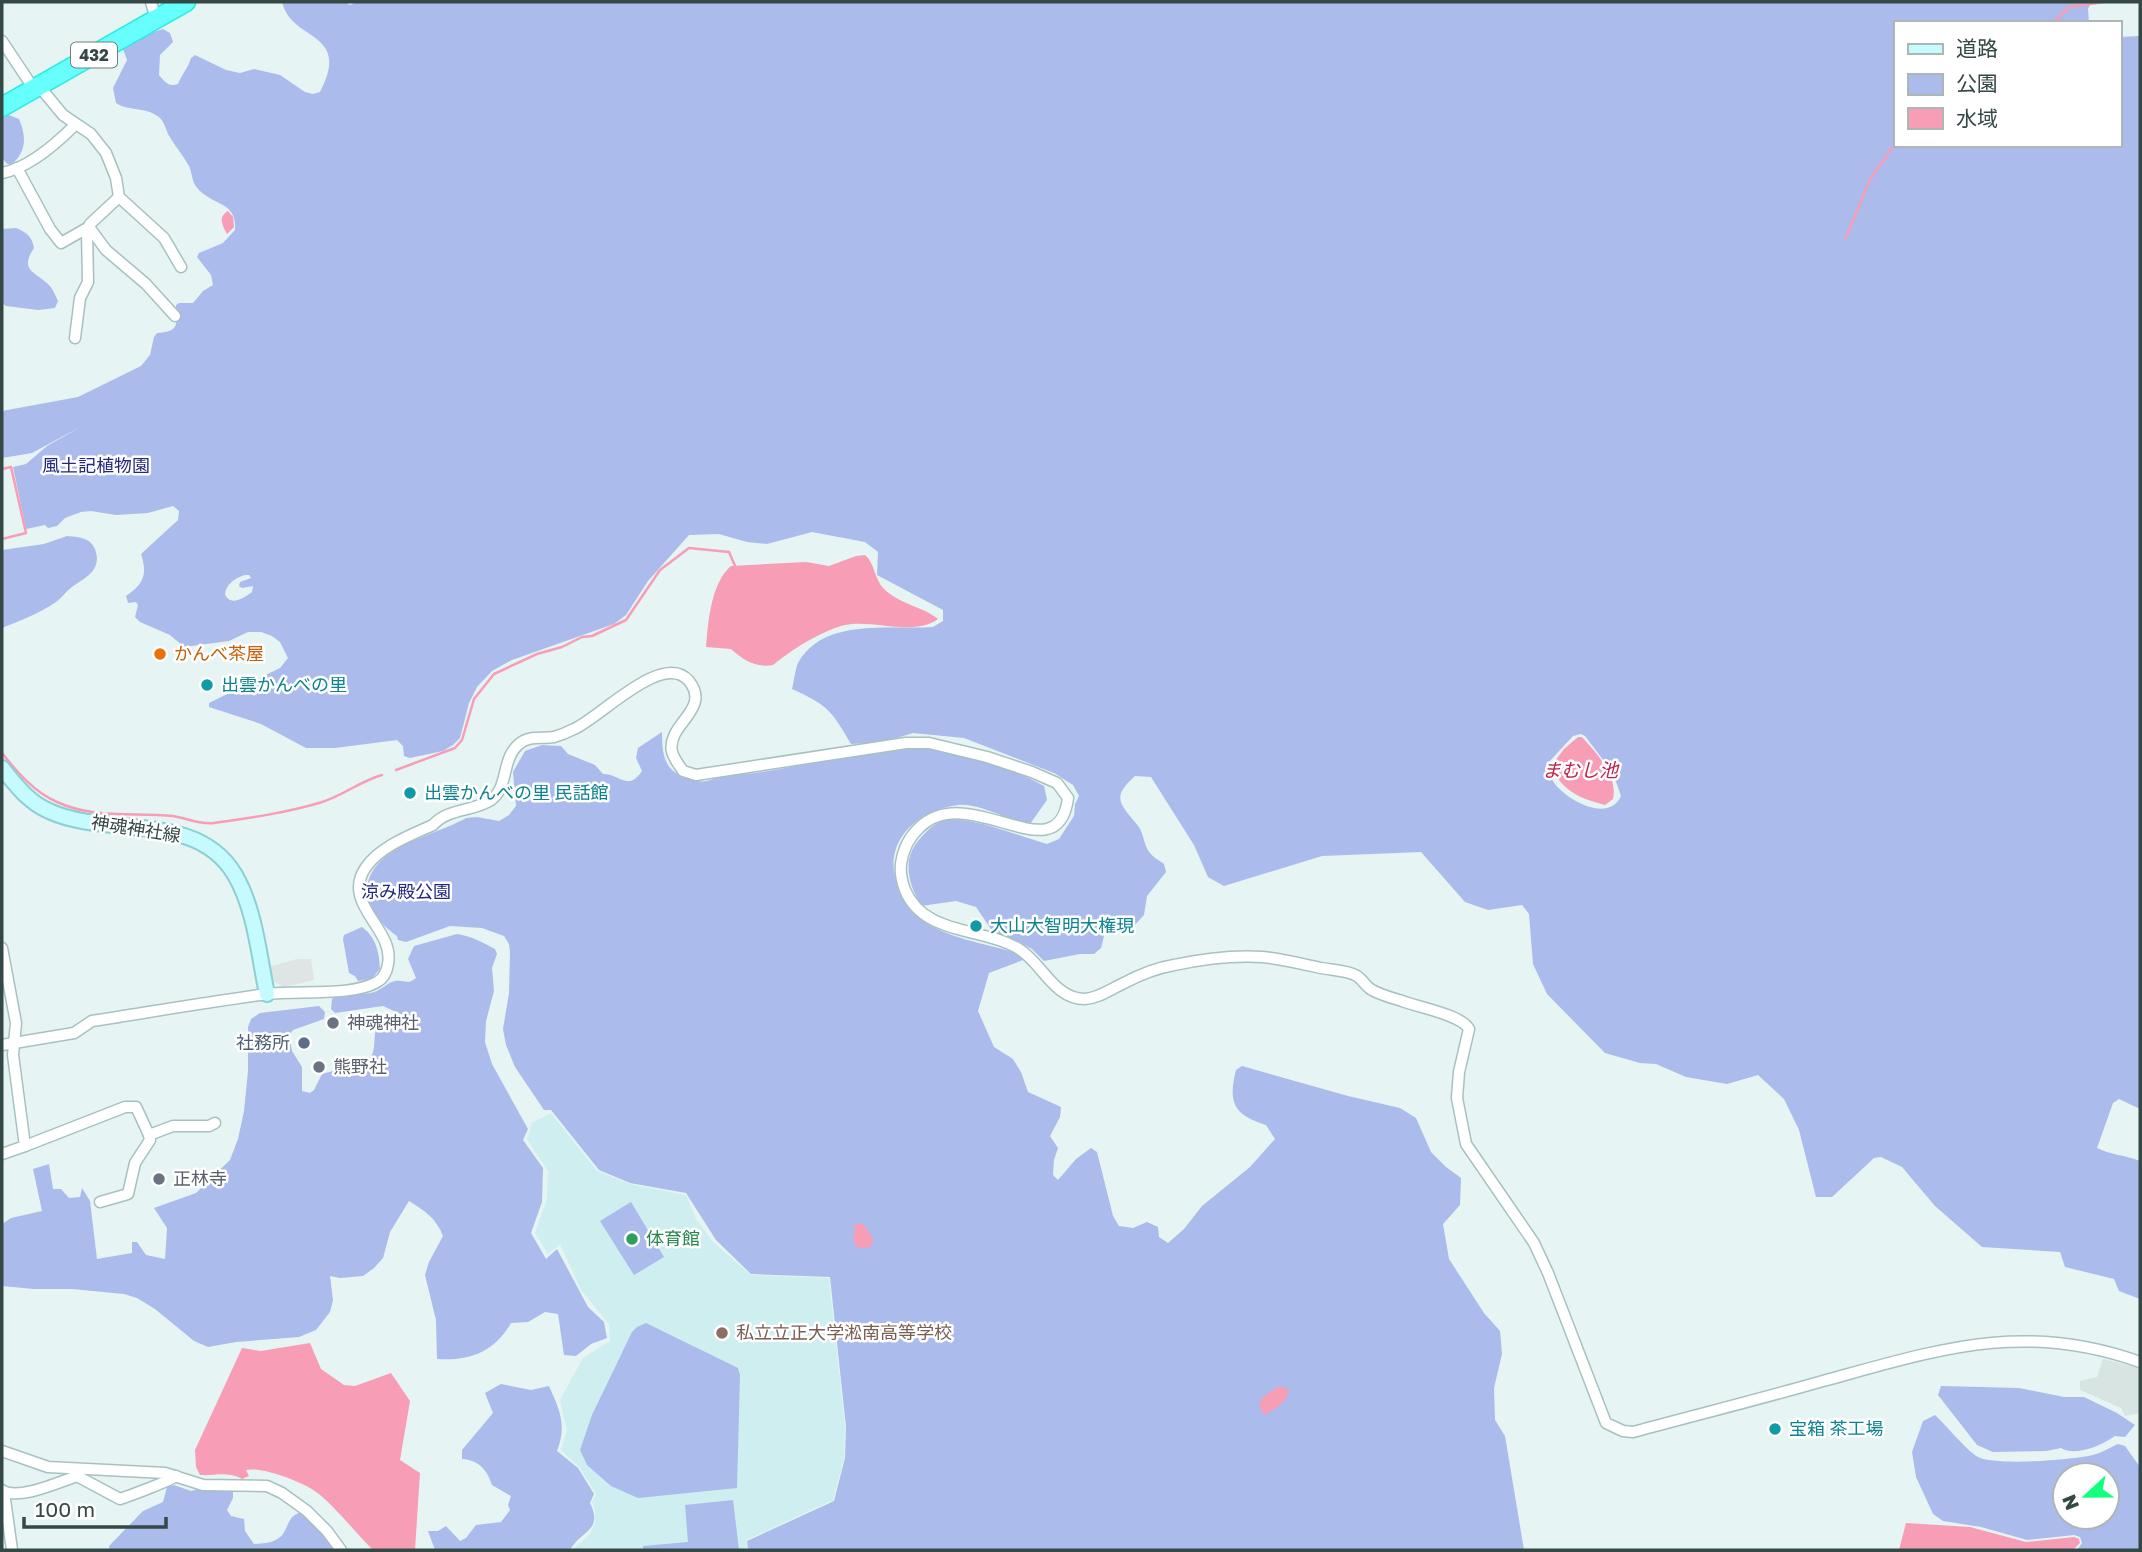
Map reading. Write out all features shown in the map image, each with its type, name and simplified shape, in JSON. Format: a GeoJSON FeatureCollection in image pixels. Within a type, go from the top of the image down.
{"type":"FeatureCollection","features":[{"type":"Feature","properties":{"kind":"highway","name":"432"},"geometry":{"type":"LineString","coordinates":[[2,107],[186,2]]}},
{"type":"Feature","properties":{"kind":"main road","name":"神魂神社線"},"geometry":{"type":"LineString","coordinates":[[2,768],[24,794],[47,810],[65,817],[105,825],[168,831],[203,844],[216,852],[235,875],[241,888],[267,994]]}},
{"type":"Feature","properties":{"kind":"street"},"geometry":{"type":"LineString","coordinates":[[150,2],[156,20]]}},
{"type":"Feature","properties":{"kind":"street"},"geometry":{"type":"LineString","coordinates":[[2,41],[37,87],[63,115],[91,134],[106,153],[116,178],[119,197],[164,239],[181,267]]}},
{"type":"Feature","properties":{"kind":"street"},"geometry":{"type":"LineString","coordinates":[[2,173],[18,168],[61,139],[75,125]]}},
{"type":"Feature","properties":{"kind":"street"},"geometry":{"type":"LineString","coordinates":[[18,168],[50,229],[61,243],[89,227],[119,197]]}},
{"type":"Feature","properties":{"kind":"street"},"geometry":{"type":"LineString","coordinates":[[89,227],[106,250],[146,284],[175,316]]}},
{"type":"Feature","properties":{"kind":"street"},"geometry":{"type":"LineString","coordinates":[[75,338],[80,298],[88,282],[89,227]]}},
{"type":"Feature","properties":{"kind":"street"},"geometry":{"type":"LineString","coordinates":[[2,1045],[74,1033],[92,1021],[267,994],[341,991],[378,982],[386,971],[390,953],[384,936],[366,910],[359,891],[359,880],[373,859],[384,850],[433,825],[439,818],[451,812],[465,812],[492,799],[498,793],[507,760],[518,744],[527,738],[556,736],[578,728],[612,702],[654,676],[666,672],[675,673],[690,682],[695,700],[689,717],[673,736],[672,754],[683,771],[696,775],[906,743],[929,743],[987,757],[1057,783],[1068,797],[1062,820],[1056,826],[1035,831],[968,813],[945,814],[926,821],[911,835],[906,845],[901,876],[908,896],[921,912],[955,928],[1017,948],[1030,957],[1062,992],[1085,999],[1098,996],[1128,980],[1173,965],[1235,957],[1266,957],[1357,975],[1370,990],[1467,1024],[1469,1029],[1459,1072],[1457,1098],[1466,1144],[1475,1161],[1534,1243],[1606,1423],[1614,1428],[1633,1432],[1969,1344],[2046,1342],[2100,1349],[2140,1362]]}},
{"type":"Feature","properties":{"kind":"street"},"geometry":{"type":"LineString","coordinates":[[2,948],[16,1023],[13,1055],[24,1146]]}},
{"type":"Feature","properties":{"kind":"street"},"geometry":{"type":"LineString","coordinates":[[2,1153],[132,1106],[136,1107],[150,1140],[135,1163],[128,1194],[100,1202]]}},
{"type":"Feature","properties":{"kind":"street"},"geometry":{"type":"LineString","coordinates":[[149,1135],[173,1126],[209,1126],[215,1123]]}},
{"type":"Feature","properties":{"kind":"street"},"geometry":{"type":"LineString","coordinates":[[2,1451],[48,1467],[77,1473],[176,1476],[203,1485],[267,1486],[282,1493],[318,1521],[341,1550]]}},
{"type":"Feature","properties":{"kind":"street"},"geometry":{"type":"LineString","coordinates":[[77,1473],[120,1499],[142,1488],[172,1480],[176,1476]]}},
{"type":"Feature","properties":{"kind":"street"},"geometry":{"type":"LineString","coordinates":[[12,1550],[3,1491],[21,1494],[77,1473]]}},
{"type":"Feature","properties":{"kind":"shaded area"},"geometry":{"type":"Polygon","coordinates":[[[297,959],[311,959],[314,980],[284,987],[271,980],[265,968],[297,959]]]}},
{"type":"Feature","properties":{"kind":"shaded area","name":"私立立正大学淞南高等学校"},"geometry":{"type":"Polygon","coordinates":[[[551,1113],[597,1171],[629,1184],[686,1195],[696,1219],[713,1242],[751,1275],[829,1278],[845,1427],[844,1458],[833,1500],[746,1540],[747,1550],[572,1550],[590,1534],[595,1523],[592,1502],[596,1494],[580,1468],[561,1450],[567,1431],[560,1400],[583,1358],[610,1341],[609,1324],[581,1290],[560,1244],[548,1254],[535,1233],[547,1199],[548,1171],[527,1139],[532,1123],[551,1113]]]}},
{"type":"Feature","properties":{"kind":"shaded area"},"geometry":{"type":"Polygon","coordinates":[[[2103,1359],[2140,1368],[2140,1413],[2125,1416],[2121,1408],[2080,1390],[2080,1381],[2097,1377],[2103,1359]]]}},
{"type":"Feature","properties":{"kind":"green space","name":"風土記植物園"},"geometry":{"type":"Polygon","coordinates":[[[282,2],[345,2],[350,5],[357,2],[2091,2],[2088,9],[2089,21],[1894,21],[1894,147],[2121,147],[2121,37],[2140,36],[2140,1109],[2119,1099],[2113,1103],[2097,1148],[2140,1161],[2140,1299],[2119,1291],[2114,1279],[2065,1267],[2060,1252],[1982,1247],[1935,1206],[1902,1167],[1881,1157],[1874,1158],[1832,1197],[1816,1197],[1799,1130],[1784,1099],[1758,1075],[1727,1084],[1686,1077],[1656,1064],[1640,1063],[1605,1053],[1547,994],[1533,964],[1529,914],[1522,905],[1488,910],[1465,902],[1421,852],[1322,856],[1224,886],[1208,877],[1194,845],[1151,777],[1135,776],[1122,791],[1121,802],[1139,827],[1148,850],[1164,864],[1166,872],[1147,896],[1144,915],[1132,928],[1114,928],[1105,932],[1101,948],[1094,954],[1044,961],[1032,949],[993,932],[976,907],[956,901],[921,906],[911,884],[909,860],[915,845],[935,824],[943,821],[966,821],[995,827],[1047,844],[1059,839],[1074,816],[1079,796],[1073,785],[1054,773],[964,738],[913,733],[884,742],[851,744],[828,710],[792,689],[798,663],[809,648],[824,638],[859,629],[933,627],[943,621],[943,610],[877,575],[878,552],[865,542],[812,532],[767,544],[747,542],[719,534],[689,535],[648,581],[626,615],[614,624],[512,660],[492,671],[477,687],[469,703],[460,738],[443,751],[410,758],[404,756],[403,746],[397,740],[335,748],[306,748],[261,724],[209,707],[209,703],[280,668],[288,658],[280,642],[261,632],[248,632],[229,641],[184,647],[170,635],[140,622],[135,617],[138,605],[136,602],[128,603],[126,596],[136,588],[144,574],[141,554],[178,520],[179,511],[173,506],[148,513],[116,515],[81,512],[65,518],[57,526],[48,528],[45,525],[26,529],[13,467],[26,464],[47,446],[84,425],[32,453],[2,458],[2,411],[78,397],[141,366],[150,355],[157,333],[170,331],[176,325],[176,305],[193,303],[203,291],[213,285],[211,275],[197,257],[199,253],[223,243],[235,230],[235,221],[229,209],[196,187],[189,166],[161,119],[150,112],[116,103],[113,88],[127,60],[123,49],[144,35],[163,29],[170,33],[173,42],[160,55],[159,75],[169,84],[178,84],[195,55],[226,70],[240,73],[254,69],[280,75],[305,92],[320,92],[328,72],[329,58],[325,47],[297,25],[282,2]],[[249,575],[229,584],[225,594],[227,598],[234,601],[252,592],[253,586],[239,586],[240,582],[251,578],[249,575]],[[1573,736],[1548,763],[1551,777],[1561,791],[1578,802],[1598,809],[1607,808],[1615,804],[1621,796],[1613,773],[1585,736],[1573,736]]]}},
{"type":"Feature","properties":{"kind":"green space"},"geometry":{"type":"Polygon","coordinates":[[[9,115],[19,119],[24,137],[23,149],[12,164],[7,164],[2,158],[2,117],[9,115]]]}},
{"type":"Feature","properties":{"kind":"green space"},"geometry":{"type":"Polygon","coordinates":[[[16,228],[32,240],[34,248],[28,266],[52,288],[58,301],[55,308],[38,310],[6,306],[2,303],[2,229],[16,228]]]}},
{"type":"Feature","properties":{"kind":"green space"},"geometry":{"type":"Polygon","coordinates":[[[67,536],[83,538],[93,545],[97,557],[91,573],[56,602],[2,628],[2,550],[44,544],[67,536]]]}},
{"type":"Feature","properties":{"kind":"green space","name":"涼み殿公園"},"geometry":{"type":"Polygon","coordinates":[[[662,732],[663,751],[668,765],[679,775],[698,781],[862,754],[922,749],[951,752],[984,761],[1044,786],[1047,800],[1030,824],[967,805],[942,808],[928,814],[915,822],[897,845],[894,874],[907,902],[922,920],[954,936],[1013,952],[1023,958],[989,973],[978,1011],[994,1047],[1013,1059],[1028,1092],[1061,1107],[1060,1117],[1050,1136],[1058,1148],[1053,1175],[1058,1180],[1076,1159],[1091,1148],[1097,1152],[1113,1216],[1119,1226],[1133,1228],[1147,1222],[1158,1227],[1159,1237],[1168,1243],[1184,1229],[1202,1206],[1250,1167],[1275,1139],[1266,1125],[1246,1117],[1236,1106],[1233,1099],[1234,1081],[1236,1070],[1242,1066],[1400,1108],[1416,1118],[1431,1152],[1461,1178],[1460,1205],[1443,1224],[1449,1259],[1484,1313],[1500,1331],[1502,1354],[1494,1388],[1495,1420],[1505,1436],[1524,1550],[748,1550],[747,1541],[834,1501],[845,1458],[846,1427],[830,1277],[751,1274],[716,1240],[686,1193],[630,1183],[599,1170],[551,1110],[544,1110],[515,1067],[506,1045],[503,1029],[509,993],[510,952],[504,936],[482,928],[450,926],[406,942],[398,940],[375,915],[367,895],[372,873],[393,851],[466,818],[499,821],[509,815],[516,806],[513,772],[525,751],[542,745],[561,746],[568,754],[595,765],[603,774],[628,781],[642,771],[636,758],[638,748],[662,732]]]}},
{"type":"Feature","properties":{"kind":"green space"},"geometry":{"type":"Polygon","coordinates":[[[362,927],[371,935],[376,945],[380,969],[371,979],[358,981],[349,973],[343,939],[344,935],[362,927]]]}},
{"type":"Feature","properties":{"kind":"green space"},"geometry":{"type":"Polygon","coordinates":[[[457,934],[486,944],[495,949],[497,954],[492,968],[494,991],[486,1021],[485,1042],[492,1064],[528,1129],[523,1140],[543,1168],[542,1202],[531,1233],[546,1259],[557,1249],[588,1307],[604,1322],[607,1338],[591,1344],[576,1356],[564,1355],[558,1314],[545,1312],[528,1322],[511,1323],[497,1341],[480,1353],[460,1358],[437,1359],[436,1320],[425,1275],[443,1236],[429,1216],[409,1201],[390,1232],[383,1258],[363,1276],[330,1276],[333,1300],[330,1312],[316,1330],[299,1337],[208,1347],[194,1341],[155,1309],[124,1294],[2,1286],[2,1224],[11,1218],[42,1211],[33,1169],[49,1164],[53,1189],[61,1189],[69,1198],[80,1197],[82,1188],[90,1201],[97,1259],[132,1253],[132,1242],[137,1242],[146,1255],[165,1259],[167,1228],[154,1208],[196,1193],[230,1160],[238,1139],[244,1111],[248,1027],[251,1019],[260,1013],[319,1006],[325,1012],[324,1019],[293,1030],[289,1035],[292,1051],[302,1067],[302,1091],[310,1093],[322,1074],[365,1063],[374,1049],[376,1029],[390,1025],[404,1030],[412,1023],[407,1017],[383,1006],[335,1013],[331,1009],[332,999],[345,994],[374,992],[395,981],[413,980],[416,978],[408,959],[414,946],[457,934]]]}},
{"type":"Feature","properties":{"kind":"green space","name":"体育館"},"geometry":{"type":"Polygon","coordinates":[[[631,1202],[664,1257],[634,1275],[600,1221],[631,1202]]]}},
{"type":"Feature","properties":{"kind":"green space"},"geometry":{"type":"Polygon","coordinates":[[[646,1323],[738,1368],[737,1488],[638,1498],[611,1486],[587,1465],[580,1450],[592,1415],[632,1332],[646,1323]]]}},
{"type":"Feature","properties":{"kind":"green space"},"geometry":{"type":"Polygon","coordinates":[[[501,1384],[531,1390],[549,1386],[562,1426],[557,1451],[578,1468],[594,1494],[590,1503],[594,1512],[592,1525],[570,1550],[435,1550],[428,1531],[438,1531],[446,1526],[460,1541],[466,1538],[476,1525],[501,1522],[510,1510],[508,1505],[511,1496],[492,1485],[485,1470],[478,1464],[462,1459],[462,1450],[493,1413],[485,1393],[501,1384]]]}},
{"type":"Feature","properties":{"kind":"green space"},"geometry":{"type":"Polygon","coordinates":[[[1941,1386],[2019,1388],[2064,1397],[2084,1397],[2135,1425],[2125,1437],[2115,1436],[2081,1451],[2061,1448],[2046,1451],[1993,1452],[1977,1445],[1938,1395],[1941,1386]]]}},
{"type":"Feature","properties":{"kind":"green space"},"geometry":{"type":"Polygon","coordinates":[[[1935,1415],[1973,1454],[1987,1460],[2016,1462],[2068,1459],[2096,1454],[2118,1444],[2125,1446],[2140,1467],[2140,1547],[2138,1550],[2077,1550],[2082,1543],[2080,1537],[2074,1535],[2027,1540],[1981,1527],[1943,1521],[1933,1514],[1916,1477],[1912,1452],[1923,1421],[1935,1415]]]}},
{"type":"Feature","properties":{"kind":"green space"},"geometry":{"type":"Polygon","coordinates":[[[174,1485],[191,1491],[204,1488],[233,1490],[233,1498],[227,1510],[231,1516],[244,1519],[245,1531],[254,1544],[267,1543],[282,1536],[290,1520],[301,1512],[315,1523],[337,1550],[110,1550],[109,1546],[143,1511],[163,1502],[167,1487],[174,1485]]]}},
{"type":"Feature","properties":{"kind":"green space"},"geometry":{"type":"Polygon","coordinates":[[[733,1500],[739,1550],[643,1550],[643,1546],[688,1542],[685,1505],[733,1500]]]}},
{"type":"Feature","properties":{"kind":"water"},"geometry":{"type":"Polygon","coordinates":[[[228,211],[233,217],[234,227],[227,234],[222,219],[228,211]]]}},
{"type":"Feature","properties":{"kind":"water"},"geometry":{"type":"Polygon","coordinates":[[[865,555],[884,589],[938,619],[917,627],[845,625],[808,641],[773,665],[750,662],[731,649],[706,647],[715,593],[724,573],[731,566],[806,562],[829,566],[865,555]]]}},
{"type":"Feature","properties":{"kind":"water","name":"まむし池"},"geometry":{"type":"Polygon","coordinates":[[[1578,737],[1582,737],[1594,750],[1609,773],[1614,790],[1613,799],[1605,805],[1572,792],[1560,782],[1551,766],[1578,737]]]}},
{"type":"Feature","properties":{"kind":"water"},"geometry":{"type":"Polygon","coordinates":[[[855,1224],[863,1224],[873,1238],[871,1247],[858,1248],[853,1241],[855,1224]]]}},
{"type":"Feature","properties":{"kind":"water"},"geometry":{"type":"Polygon","coordinates":[[[310,1343],[321,1369],[344,1385],[355,1386],[391,1373],[410,1401],[400,1460],[420,1473],[415,1550],[373,1550],[319,1494],[284,1476],[253,1469],[246,1470],[249,1476],[242,1479],[226,1474],[200,1475],[196,1467],[195,1450],[242,1348],[261,1351],[310,1343]]]}},
{"type":"Feature","properties":{"kind":"water"},"geometry":{"type":"Polygon","coordinates":[[[1278,1387],[1289,1390],[1286,1399],[1264,1415],[1259,1404],[1263,1397],[1278,1387]]]}},
{"type":"Feature","properties":{"kind":"water"},"geometry":{"type":"Polygon","coordinates":[[[1906,1523],[1970,1527],[2026,1542],[2074,1537],[2079,1539],[2080,1543],[2073,1550],[1899,1550],[1906,1523]]]}},
{"type":"Feature","properties":{"kind":"waterway"},"geometry":{"type":"LineString","coordinates":[[2055,21],[2069,7],[2104,2]]}},
{"type":"Feature","properties":{"kind":"waterway"},"geometry":{"type":"LineString","coordinates":[[1846,238],[1870,179],[1894,145]]}},
{"type":"Feature","properties":{"kind":"waterway"},"geometry":{"type":"LineString","coordinates":[[2,469],[11,467],[26,533],[2,539]]}},
{"type":"Feature","properties":{"kind":"waterway"},"geometry":{"type":"LineString","coordinates":[[396,770],[455,748],[462,740],[474,699],[494,674],[537,654],[562,647],[582,637],[592,636],[626,620],[660,570],[689,548],[729,552],[736,568]]}},
{"type":"Feature","properties":{"kind":"waterway"},"geometry":{"type":"LineString","coordinates":[[2,753],[33,787],[49,798],[71,807],[99,813],[173,816],[209,823],[267,815],[319,803],[382,775]]}},
{"type":"Feature","properties":{"kind":"place","name":"かんべ茶屋"},"geometry":{"type":"Point","coordinates":[160,654]}},
{"type":"Feature","properties":{"kind":"place","name":"出雲かんべの里"},"geometry":{"type":"Point","coordinates":[207,685]}},
{"type":"Feature","properties":{"kind":"place","name":"出雲かんべの里 民話館"},"geometry":{"type":"Point","coordinates":[410,793]}},
{"type":"Feature","properties":{"kind":"place","name":"大山大智明大権現"},"geometry":{"type":"Point","coordinates":[976,926]}},
{"type":"Feature","properties":{"kind":"place","name":"神魂神社"},"geometry":{"type":"Point","coordinates":[333,1023]}},
{"type":"Feature","properties":{"kind":"place","name":"社務所"},"geometry":{"type":"Point","coordinates":[304,1043]}},
{"type":"Feature","properties":{"kind":"place","name":"熊野社"},"geometry":{"type":"Point","coordinates":[319,1067]}},
{"type":"Feature","properties":{"kind":"place","name":"正林寺"},"geometry":{"type":"Point","coordinates":[159,1179]}},
{"type":"Feature","properties":{"kind":"place","name":"体育館"},"geometry":{"type":"Point","coordinates":[632,1239]}},
{"type":"Feature","properties":{"kind":"place","name":"私立立正大学淞南高等学校"},"geometry":{"type":"Point","coordinates":[722,1333]}},
{"type":"Feature","properties":{"kind":"place","name":"宝箱 茶工場"},"geometry":{"type":"Point","coordinates":[1775,1429]}}]}
